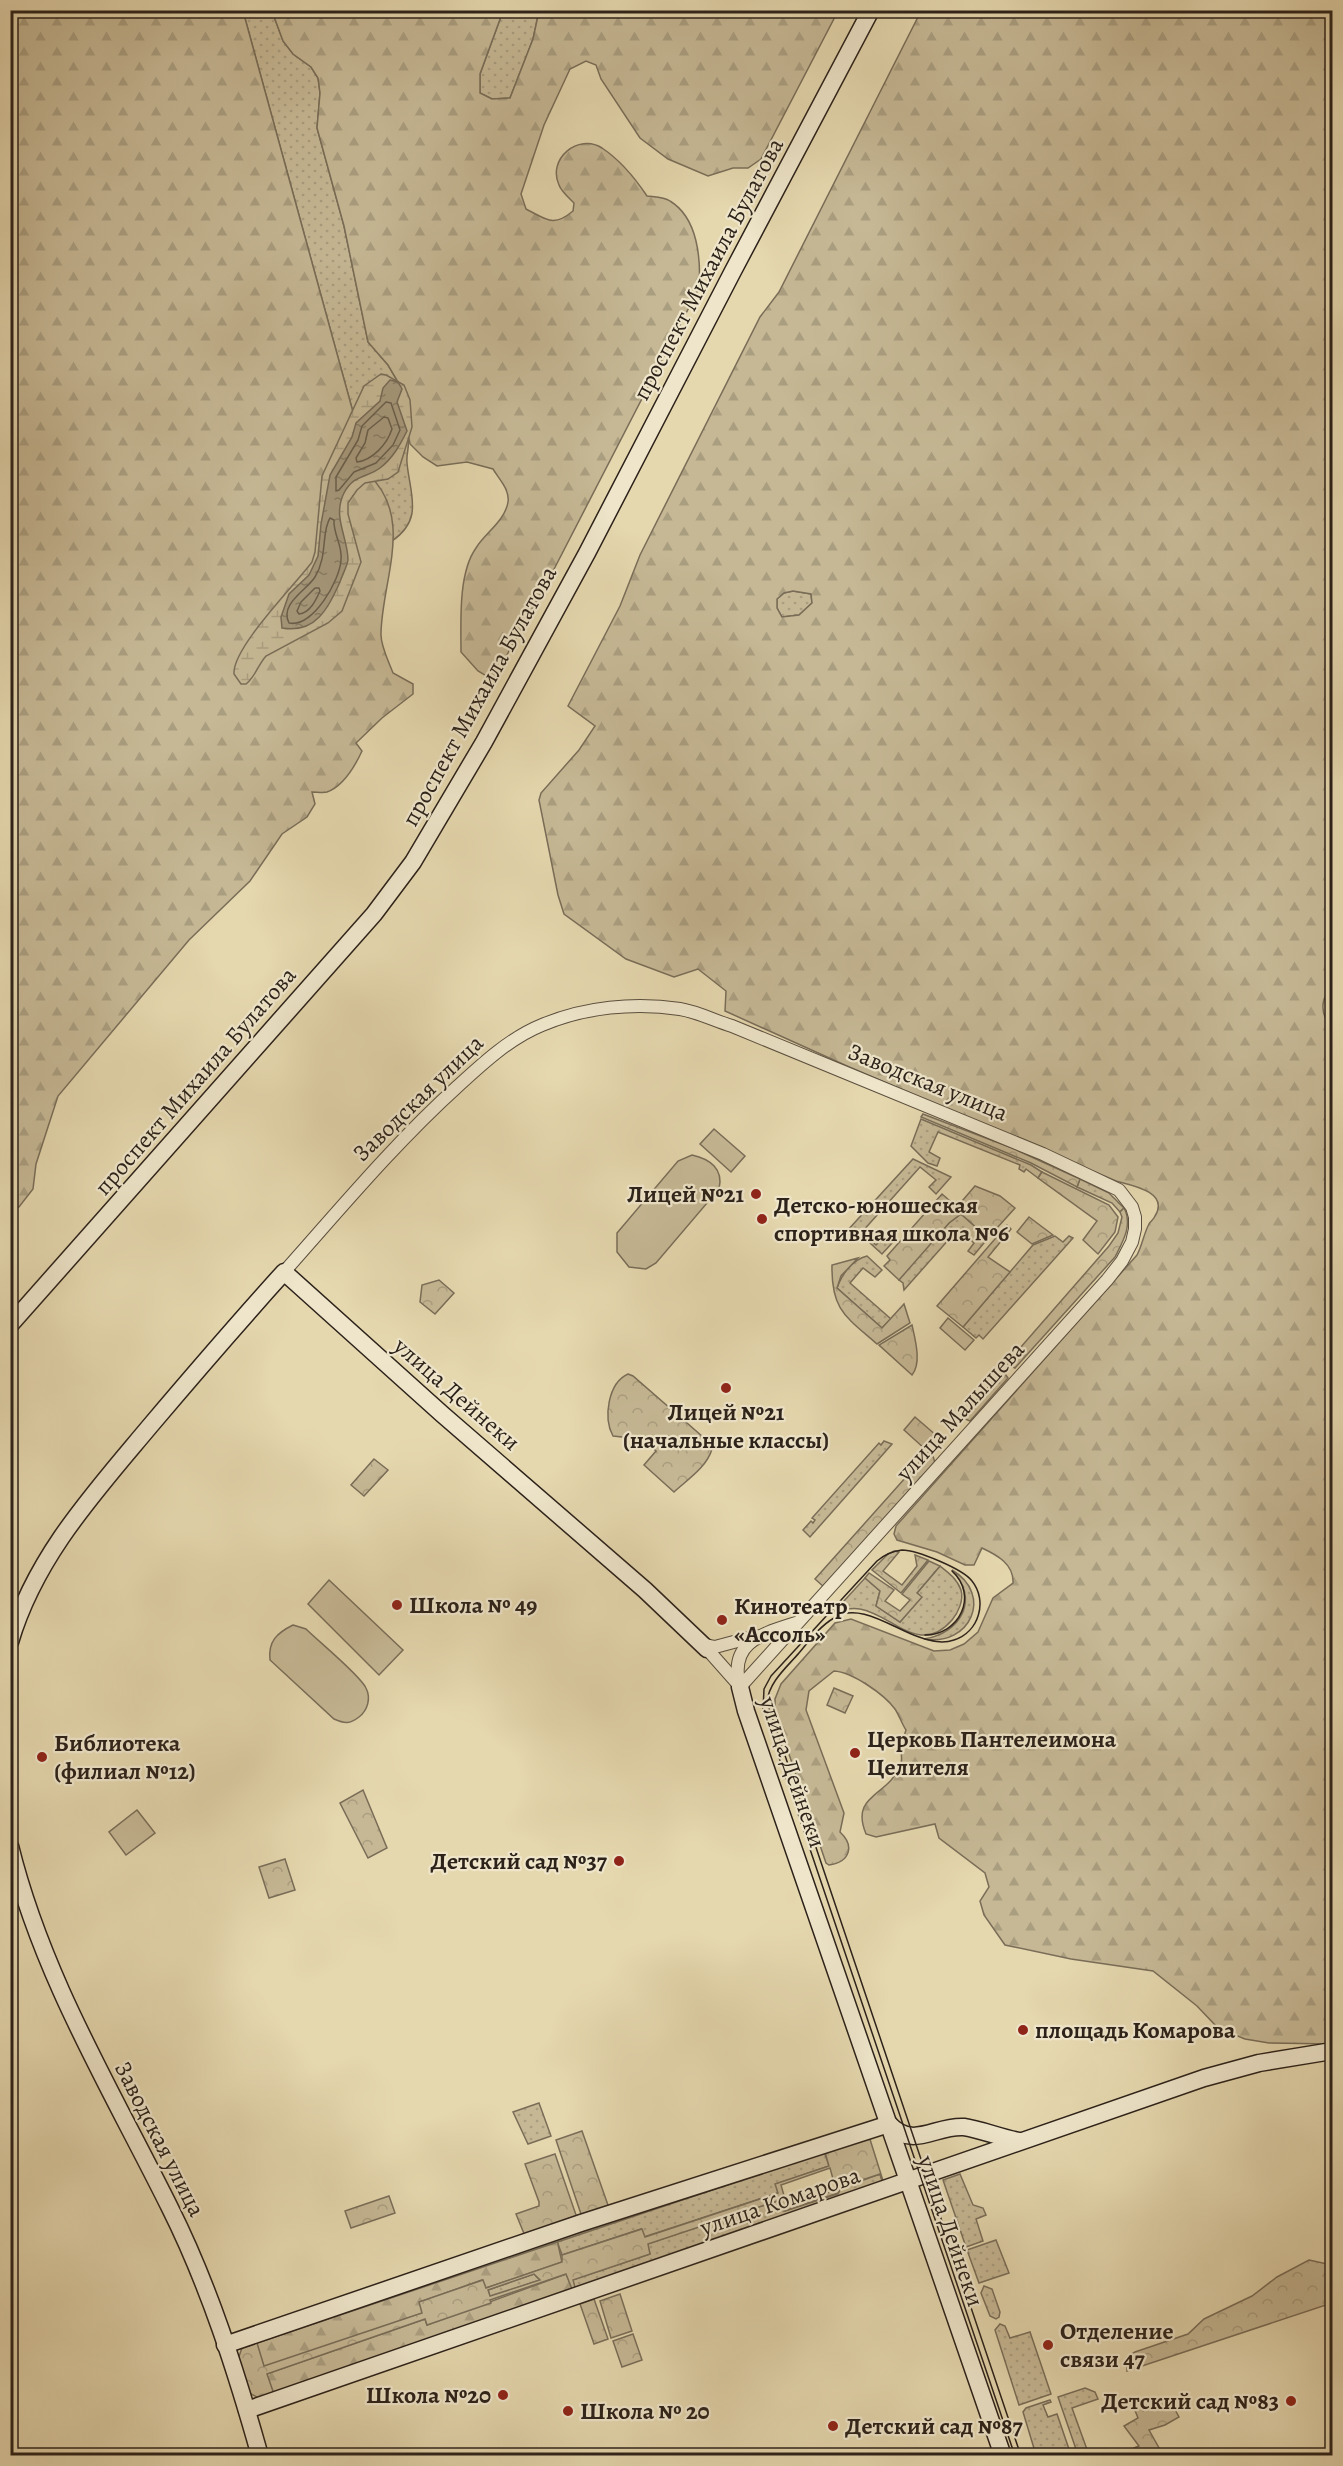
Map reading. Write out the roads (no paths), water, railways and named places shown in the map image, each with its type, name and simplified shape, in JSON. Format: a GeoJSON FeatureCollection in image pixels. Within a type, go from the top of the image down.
{"type":"FeatureCollection","features":[{"type":"Feature","properties":{"kind":"street","name":"проспект Михаила Булатова"},"geometry":{"type":"LineString","coordinates":[[10,1325],[374,914],[413,862],[484,742],[587,553],[871,10]]}},
{"type":"Feature","properties":{"kind":"street","name":"Заводская улица"},"geometry":{"type":"LineString","coordinates":[[10,1642],[40,1568],[57,1540],[147,1430],[284,1272],[420,1123],[496,1053],[522,1035],[556,1019],[587,1011],[619,1007],[655,1006],[682,1009],[777,1044],[924,1107],[1043,1154],[1107,1183],[1119,1190],[1132,1207],[1135,1217]]}},
{"type":"Feature","properties":{"kind":"street","name":"улица Малышева"},"geometry":{"type":"LineString","coordinates":[[740,1687],[1107,1280],[1122,1261],[1132,1242],[1135,1217]]}},
{"type":"Feature","properties":{"kind":"street","name":"улица Дейнеки"},"geometry":{"type":"LineString","coordinates":[[284,1272],[442,1414],[650,1595],[704,1646],[740,1687],[746,1711],[1003,2456]]}},
{"type":"Feature","properties":{"kind":"street"},"geometry":{"type":"LineString","coordinates":[[704,1646],[715,1647],[797,1623]]}},
{"type":"Feature","properties":{"kind":"street"},"geometry":{"type":"LineString","coordinates":[[740,1687],[736,1673],[738,1660],[744,1648],[754,1639],[766,1633]]}},
{"type":"Feature","properties":{"kind":"street","name":"Заводская улица"},"geometry":{"type":"LineString","coordinates":[[10,1846],[19,1880],[55,1979],[119,2111],[171,2209],[209,2297],[247,2409],[260,2456]]}},
{"type":"Feature","properties":{"kind":"street","name":"улица Комарова"},"geometry":{"type":"LineString","coordinates":[[247,2409],[1215,2075],[1278,2059],[1332,2051]]}},
{"type":"Feature","properties":{"kind":"street"},"geometry":{"type":"LineString","coordinates":[[889,2124],[899,2133],[908,2136],[966,2127],[1020,2141]]}},
{"type":"Feature","properties":{"kind":"street","name":"улица Комарова"},"geometry":{"type":"LineString","coordinates":[[225,2345],[581,2223],[889,2124]]}},
{"type":"Feature","properties":{"kind":"street"},"geometry":{"type":"LineString","coordinates":[[957,2128],[983,2138],[987,2146],[983,2156]]}},
{"type":"Feature","properties":{"kind":"street"},"geometry":{"type":"LineString","coordinates":[[901,2158],[911,2142],[936,2131]]}},
{"type":"Feature","properties":{"kind":"water"},"geometry":{"type":"Polygon","coordinates":[[[390,380],[398,382],[402,389],[397,402],[407,431],[396,451],[385,464],[356,479],[344,493],[340,519],[348,560],[331,601],[312,623],[294,629],[282,628],[281,617],[289,594],[309,575],[318,556],[330,475],[352,437],[356,423],[380,401],[383,388],[390,380]]]}},
{"type":"Feature","properties":{"kind":"tram line"},"geometry":{"type":"LineString","coordinates":[[1015,2456],[763,1710],[764,1689],[771,1676],[877,1561],[895,1551],[902,1550],[939,1561],[959,1571],[972,1581],[977,1589],[980,1606],[975,1623],[970,1630],[954,1640],[936,1642],[865,1614],[844,1614],[819,1629],[775,1682],[767,1702],[1021,2456]]}},
{"type":"Feature","properties":{"kind":"tram line"},"geometry":{"type":"LineString","coordinates":[[925,1635],[947,1629],[956,1621],[961,1612],[964,1592],[960,1581],[952,1571]]}},
{"type":"Feature","properties":{"kind":"place","name":"Лицей №21"},"geometry":{"type":"Point","coordinates":[756,1194]}},
{"type":"Feature","properties":{"kind":"place","name":"Детско-юношеская спортивная школа №6"},"geometry":{"type":"Point","coordinates":[762,1219]}},
{"type":"Feature","properties":{"kind":"place","name":"Лицей №21 (начальные классы)"},"geometry":{"type":"Point","coordinates":[726,1388]}},
{"type":"Feature","properties":{"kind":"place","name":"Школа № 49"},"geometry":{"type":"Point","coordinates":[397,1605]}},
{"type":"Feature","properties":{"kind":"place","name":"Кинотеатр «Ассоль»"},"geometry":{"type":"Point","coordinates":[722,1620]}},
{"type":"Feature","properties":{"kind":"place","name":"Церковь Пантелеимона Целителя"},"geometry":{"type":"Point","coordinates":[855,1753]}},
{"type":"Feature","properties":{"kind":"place","name":"Библиотека (филиал №12)"},"geometry":{"type":"Point","coordinates":[42,1757]}},
{"type":"Feature","properties":{"kind":"place","name":"Детский сад №37"},"geometry":{"type":"Point","coordinates":[619,1861]}},
{"type":"Feature","properties":{"kind":"place","name":"площадь Комарова"},"geometry":{"type":"Point","coordinates":[1023,2030]}},
{"type":"Feature","properties":{"kind":"place","name":"Отделение связи 47"},"geometry":{"type":"Point","coordinates":[1048,2345]}},
{"type":"Feature","properties":{"kind":"place","name":"Школа №20"},"geometry":{"type":"Point","coordinates":[503,2395]}},
{"type":"Feature","properties":{"kind":"place","name":"Детский сад №83"},"geometry":{"type":"Point","coordinates":[1291,2401]}},
{"type":"Feature","properties":{"kind":"place","name":"Школа № 20"},"geometry":{"type":"Point","coordinates":[568,2411]}},
{"type":"Feature","properties":{"kind":"place","name":"Детский сад №87"},"geometry":{"type":"Point","coordinates":[833,2426]}}]}
